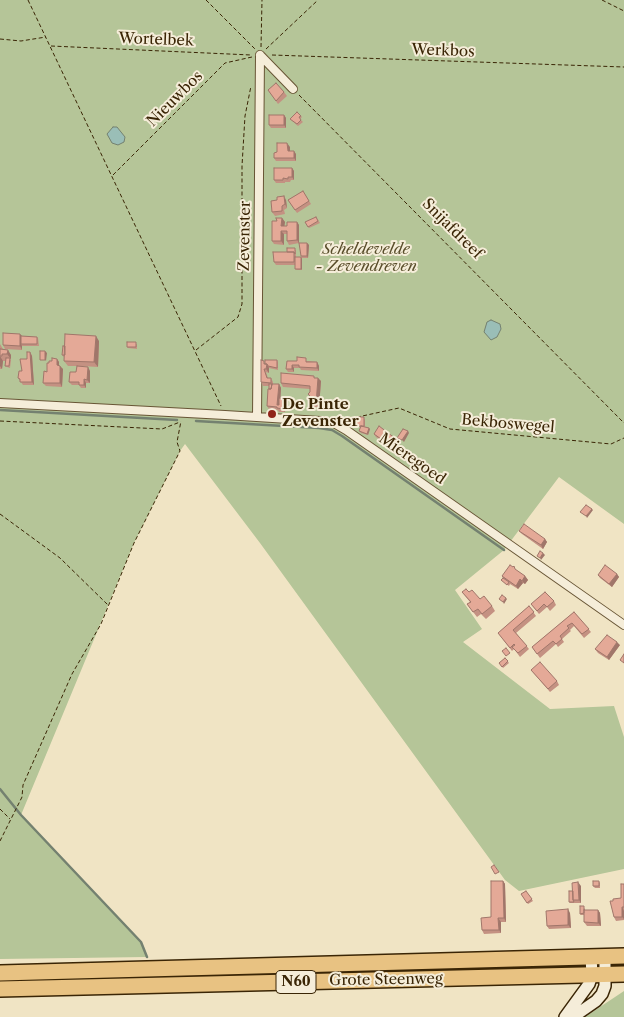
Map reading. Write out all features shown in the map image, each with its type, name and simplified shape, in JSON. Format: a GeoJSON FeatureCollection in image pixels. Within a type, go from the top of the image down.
{"type":"FeatureCollection","features":[{"type":"Feature","properties":{"kind":"highway","name":"Grote Steenweg"},"geometry":{"type":"LineString","coordinates":[[0,973],[624,956]]}},
{"type":"Feature","properties":{"kind":"highway","name":"Grote Steenweg"},"geometry":{"type":"LineString","coordinates":[[0,988],[624,974]]}},
{"type":"Feature","properties":{"kind":"street","name":"Zevenster"},"geometry":{"type":"LineString","coordinates":[[256,417],[260,55]]}},
{"type":"Feature","properties":{"kind":"street"},"geometry":{"type":"LineString","coordinates":[[260,55],[293,89]]}},
{"type":"Feature","properties":{"kind":"street","name":"Mieregoed"},"geometry":{"type":"LineString","coordinates":[[0,403],[225,414],[334,423],[624,626]]}},
{"type":"Feature","properties":{"kind":"street"},"geometry":{"type":"LineString","coordinates":[[573,1017],[596,1002],[602,994],[605,986],[599,975],[598,956]]}},
{"type":"Feature","properties":{"kind":"street"},"geometry":{"type":"LineString","coordinates":[[564,1017],[589,984],[599,975]]}},
{"type":"Feature","properties":{"kind":"path"},"geometry":{"type":"LineString","coordinates":[[28,0],[113,175],[225,414]]}},
{"type":"Feature","properties":{"kind":"path"},"geometry":{"type":"LineString","coordinates":[[206,0],[260,55]]}},
{"type":"Feature","properties":{"kind":"path"},"geometry":{"type":"LineString","coordinates":[[260,55],[262,0]]}},
{"type":"Feature","properties":{"kind":"path"},"geometry":{"type":"LineString","coordinates":[[260,55],[318,0]]}},
{"type":"Feature","properties":{"kind":"path"},"geometry":{"type":"LineString","coordinates":[[602,0],[624,11]]}},
{"type":"Feature","properties":{"kind":"path"},"geometry":{"type":"LineString","coordinates":[[0,39],[21,41],[46,37]]}},
{"type":"Feature","properties":{"kind":"path","name":"Wortelbek"},"geometry":{"type":"LineString","coordinates":[[50,46],[260,55]]}},
{"type":"Feature","properties":{"kind":"path","name":"Werkbos"},"geometry":{"type":"LineString","coordinates":[[260,55],[624,67]]}},
{"type":"Feature","properties":{"kind":"path","name":"Nieuwbos"},"geometry":{"type":"LineString","coordinates":[[113,175],[225,62],[260,55]]}},
{"type":"Feature","properties":{"kind":"path"},"geometry":{"type":"LineString","coordinates":[[195,350],[238,317],[242,304],[242,166],[245,116],[251,87],[260,76]]}},
{"type":"Feature","properties":{"kind":"path","name":"Snijafdreef"},"geometry":{"type":"LineString","coordinates":[[293,89],[624,423]]}},
{"type":"Feature","properties":{"kind":"path","name":"Bekboswegel"},"geometry":{"type":"LineString","coordinates":[[334,423],[399,408],[450,429],[611,444],[624,438]]}},
{"type":"Feature","properties":{"kind":"path"},"geometry":{"type":"LineString","coordinates":[[0,421],[162,429],[181,422],[177,442],[180,451],[134,543],[101,624],[72,674],[22,785],[22,797],[0,841]]}},
{"type":"Feature","properties":{"kind":"path"},"geometry":{"type":"LineString","coordinates":[[0,514],[60,558],[108,605]]}},
{"type":"Feature","properties":{"kind":"path"},"geometry":{"type":"LineString","coordinates":[[0,809],[11,820]]}},
{"type":"Feature","properties":{"kind":"green space","name":"Scheldevelde - Zevendreven"},"geometry":{"type":"Polygon","coordinates":[[[0,0],[624,0],[624,524],[559,477],[504,550],[455,590],[482,629],[463,642],[550,709],[614,706],[624,737],[624,869],[519,891],[505,880],[260,543],[185,444],[134,543],[21,815],[141,942],[147,957],[0,959],[0,0]]]}},
{"type":"Feature","properties":{"kind":"green space"},"geometry":{"type":"Polygon","coordinates":[[[624,991],[624,1017],[585,1017],[624,991]]]}},
{"type":"Feature","properties":{"kind":"water"},"geometry":{"type":"Polygon","coordinates":[[[113,127],[117,127],[125,137],[124,142],[118,145],[112,143],[107,134],[113,127]]]}},
{"type":"Feature","properties":{"kind":"water"},"geometry":{"type":"Polygon","coordinates":[[[491,320],[500,324],[501,329],[497,337],[491,340],[484,332],[487,322],[491,320]]]}},
{"type":"Feature","properties":{"kind":"building"},"geometry":{"type":"Polygon","coordinates":[[[276,83],[284,92],[276,101],[268,90],[276,83]]]}},
{"type":"Feature","properties":{"kind":"building"},"geometry":{"type":"Polygon","coordinates":[[[297,112],[301,116],[299,117],[301,120],[297,124],[290,119],[297,112]]]}},
{"type":"Feature","properties":{"kind":"building"},"geometry":{"type":"Polygon","coordinates":[[[269,115],[284,115],[284,125],[269,125],[269,115]]]}},
{"type":"Feature","properties":{"kind":"building"},"geometry":{"type":"Polygon","coordinates":[[[277,143],[287,143],[288,151],[294,151],[294,158],[274,158],[274,153],[277,152],[277,143]]]}},
{"type":"Feature","properties":{"kind":"building"},"geometry":{"type":"Polygon","coordinates":[[[274,168],[292,168],[292,177],[274,180],[274,168]]]}},
{"type":"Feature","properties":{"kind":"building"},"geometry":{"type":"Polygon","coordinates":[[[303,191],[309,201],[295,210],[288,200],[303,191]]]}},
{"type":"Feature","properties":{"kind":"building"},"geometry":{"type":"Polygon","coordinates":[[[284,196],[285,204],[282,206],[282,211],[272,212],[271,201],[277,200],[277,197],[284,196]]]}},
{"type":"Feature","properties":{"kind":"building"},"geometry":{"type":"Polygon","coordinates":[[[316,217],[318,221],[308,227],[305,222],[316,217]]]}},
{"type":"Feature","properties":{"kind":"building"},"geometry":{"type":"Polygon","coordinates":[[[276,218],[282,218],[281,226],[287,226],[287,222],[297,222],[297,240],[287,241],[287,231],[281,231],[281,241],[272,241],[272,221],[277,221],[276,218]]]}},
{"type":"Feature","properties":{"kind":"building"},"geometry":{"type":"Polygon","coordinates":[[[299,243],[307,243],[307,256],[301,256],[299,243]]]}},
{"type":"Feature","properties":{"kind":"building"},"geometry":{"type":"Polygon","coordinates":[[[287,248],[295,248],[295,254],[294,252],[287,252],[287,248]]]}},
{"type":"Feature","properties":{"kind":"building"},"geometry":{"type":"Polygon","coordinates":[[[273,252],[294,252],[294,262],[274,262],[273,252]]]}},
{"type":"Feature","properties":{"kind":"building"},"geometry":{"type":"Polygon","coordinates":[[[295,257],[301,257],[301,269],[295,269],[295,257]]]}},
{"type":"Feature","properties":{"kind":"building"},"geometry":{"type":"Polygon","coordinates":[[[3,333],[20,334],[20,346],[3,345],[3,333]]]}},
{"type":"Feature","properties":{"kind":"building"},"geometry":{"type":"Polygon","coordinates":[[[65,334],[96,336],[94,362],[64,361],[65,334]]]}},
{"type":"Feature","properties":{"kind":"building"},"geometry":{"type":"Polygon","coordinates":[[[21,336],[37,337],[37,344],[21,344],[21,336]]]}},
{"type":"Feature","properties":{"kind":"building"},"geometry":{"type":"Polygon","coordinates":[[[127,342],[136,342],[136,347],[127,347],[127,342]]]}},
{"type":"Feature","properties":{"kind":"building"},"geometry":{"type":"Polygon","coordinates":[[[63,346],[65,346],[65,355],[62,355],[63,346]]]}},
{"type":"Feature","properties":{"kind":"building"},"geometry":{"type":"Polygon","coordinates":[[[0,349],[8,350],[7,354],[0,356],[0,349]]]}},
{"type":"Feature","properties":{"kind":"building"},"geometry":{"type":"Polygon","coordinates":[[[40,351],[45,351],[45,360],[40,360],[40,351]]]}},
{"type":"Feature","properties":{"kind":"building"},"geometry":{"type":"Polygon","coordinates":[[[27,352],[30,352],[32,382],[20,382],[18,378],[19,371],[22,371],[20,359],[27,359],[27,352]]]}},
{"type":"Feature","properties":{"kind":"building"},"geometry":{"type":"Polygon","coordinates":[[[297,357],[306,358],[306,362],[317,362],[317,368],[292,365],[292,369],[286,369],[287,361],[297,361],[297,357]]]}},
{"type":"Feature","properties":{"kind":"building"},"geometry":{"type":"Polygon","coordinates":[[[6,358],[10,358],[9,366],[5,366],[6,358]]]}},
{"type":"Feature","properties":{"kind":"building"},"geometry":{"type":"Polygon","coordinates":[[[52,358],[57,359],[57,365],[60,366],[60,383],[43,383],[44,371],[47,372],[47,363],[52,361],[52,358]]]}},
{"type":"Feature","properties":{"kind":"building"},"geometry":{"type":"Polygon","coordinates":[[[261,360],[264,361],[264,364],[267,364],[266,369],[264,369],[267,378],[271,378],[271,383],[261,382],[261,360]]]}},
{"type":"Feature","properties":{"kind":"building"},"geometry":{"type":"Polygon","coordinates":[[[265,360],[277,360],[277,368],[265,364],[265,360]]]}},
{"type":"Feature","properties":{"kind":"building"},"geometry":{"type":"Polygon","coordinates":[[[77,366],[88,367],[87,380],[84,379],[84,385],[79,385],[79,382],[69,382],[70,372],[76,372],[77,366]]]}},
{"type":"Feature","properties":{"kind":"building"},"geometry":{"type":"Polygon","coordinates":[[[281,373],[318,378],[316,404],[309,403],[310,396],[308,394],[310,386],[281,383],[281,373]]]}},
{"type":"Feature","properties":{"kind":"building"},"geometry":{"type":"Polygon","coordinates":[[[272,384],[279,384],[277,405],[279,405],[279,398],[284,399],[283,409],[267,406],[268,389],[271,389],[272,384]]]}},
{"type":"Feature","properties":{"kind":"building"},"geometry":{"type":"Polygon","coordinates":[[[356,417],[364,417],[364,426],[356,426],[356,417]]]}},
{"type":"Feature","properties":{"kind":"building"},"geometry":{"type":"Polygon","coordinates":[[[361,426],[369,428],[367,434],[359,431],[361,426]]]}},
{"type":"Feature","properties":{"kind":"building"},"geometry":{"type":"Polygon","coordinates":[[[379,426],[396,439],[391,446],[374,434],[379,426]]]}},
{"type":"Feature","properties":{"kind":"building"},"geometry":{"type":"Polygon","coordinates":[[[403,429],[408,431],[402,440],[397,438],[403,429]]]}},
{"type":"Feature","properties":{"kind":"building"},"geometry":{"type":"Polygon","coordinates":[[[586,505],[592,509],[586,516],[580,512],[586,505]]]}},
{"type":"Feature","properties":{"kind":"building"},"geometry":{"type":"Polygon","coordinates":[[[524,524],[545,539],[541,545],[519,531],[524,524]]]}},
{"type":"Feature","properties":{"kind":"building"},"geometry":{"type":"Polygon","coordinates":[[[540,551],[543,553],[540,558],[537,556],[540,551]]]}},
{"type":"Feature","properties":{"kind":"building"},"geometry":{"type":"Polygon","coordinates":[[[510,565],[514,566],[515,569],[525,576],[522,581],[520,579],[516,586],[502,576],[510,565]]]}},
{"type":"Feature","properties":{"kind":"building"},"geometry":{"type":"Polygon","coordinates":[[[605,565],[617,574],[609,584],[598,575],[605,565]]]}},
{"type":"Feature","properties":{"kind":"building"},"geometry":{"type":"Polygon","coordinates":[[[503,578],[509,582],[507,585],[501,580],[503,578]]]}},
{"type":"Feature","properties":{"kind":"building"},"geometry":{"type":"Polygon","coordinates":[[[466,589],[469,592],[472,590],[480,599],[484,596],[492,606],[482,614],[478,609],[473,612],[467,604],[471,602],[462,592],[466,589]]]}},
{"type":"Feature","properties":{"kind":"building"},"geometry":{"type":"Polygon","coordinates":[[[545,592],[554,601],[547,607],[544,604],[537,611],[531,604],[545,592]]]}},
{"type":"Feature","properties":{"kind":"building"},"geometry":{"type":"Polygon","coordinates":[[[502,595],[506,598],[503,602],[499,599],[502,595]]]}},
{"type":"Feature","properties":{"kind":"building"},"geometry":{"type":"Polygon","coordinates":[[[529,606],[534,612],[513,630],[527,646],[518,653],[512,647],[514,644],[510,648],[498,633],[529,606]]]}},
{"type":"Feature","properties":{"kind":"building"},"geometry":{"type":"Polygon","coordinates":[[[574,612],[589,629],[582,634],[572,623],[567,626],[569,628],[560,636],[562,639],[556,644],[553,641],[537,654],[532,647],[574,612]]]}},
{"type":"Feature","properties":{"kind":"building"},"geometry":{"type":"Polygon","coordinates":[[[607,635],[617,642],[607,657],[595,649],[607,635]]]}},
{"type":"Feature","properties":{"kind":"building"},"geometry":{"type":"Polygon","coordinates":[[[506,648],[510,653],[506,656],[502,651],[506,648]]]}},
{"type":"Feature","properties":{"kind":"building"},"geometry":{"type":"Polygon","coordinates":[[[624,654],[624,663],[620,660],[624,654]]]}},
{"type":"Feature","properties":{"kind":"building"},"geometry":{"type":"Polygon","coordinates":[[[505,658],[508,661],[502,667],[499,663],[505,658]]]}},
{"type":"Feature","properties":{"kind":"building"},"geometry":{"type":"Polygon","coordinates":[[[540,662],[557,681],[548,689],[531,670],[540,662]]]}},
{"type":"Feature","properties":{"kind":"building"},"geometry":{"type":"Polygon","coordinates":[[[494,865],[499,872],[495,874],[491,867],[494,865]]]}},
{"type":"Feature","properties":{"kind":"building"},"geometry":{"type":"Polygon","coordinates":[[[491,881],[503,881],[504,918],[498,918],[499,930],[482,930],[481,918],[491,917],[491,881]]]}},
{"type":"Feature","properties":{"kind":"building"},"geometry":{"type":"Polygon","coordinates":[[[593,881],[599,881],[599,886],[593,886],[593,881]]]}},
{"type":"Feature","properties":{"kind":"building"},"geometry":{"type":"Polygon","coordinates":[[[578,882],[579,900],[573,900],[572,883],[578,882]]]}},
{"type":"Feature","properties":{"kind":"building"},"geometry":{"type":"Polygon","coordinates":[[[621,884],[624,884],[622,917],[614,917],[610,901],[621,898],[621,884]]]}},
{"type":"Feature","properties":{"kind":"building"},"geometry":{"type":"Polygon","coordinates":[[[526,891],[532,899],[527,903],[521,894],[526,891]]]}},
{"type":"Feature","properties":{"kind":"building"},"geometry":{"type":"Polygon","coordinates":[[[569,891],[573,891],[574,902],[569,902],[569,891]]]}},
{"type":"Feature","properties":{"kind":"building"},"geometry":{"type":"Polygon","coordinates":[[[580,906],[584,906],[584,913],[580,914],[580,906]]]}},
{"type":"Feature","properties":{"kind":"building"},"geometry":{"type":"Polygon","coordinates":[[[568,909],[568,925],[547,926],[546,911],[568,909]]]}},
{"type":"Feature","properties":{"kind":"building"},"geometry":{"type":"Polygon","coordinates":[[[584,910],[598,910],[598,923],[584,922],[584,910]]]}},
{"type":"Feature","properties":{"kind":"waterway"},"geometry":{"type":"LineString","coordinates":[[0,410],[177,420]]}},
{"type":"Feature","properties":{"kind":"waterway"},"geometry":{"type":"LineString","coordinates":[[196,421],[332,430],[504,550]]}},
{"type":"Feature","properties":{"kind":"waterway"},"geometry":{"type":"LineString","coordinates":[[0,789],[21,815],[141,942],[147,957]]}},
{"type":"Feature","properties":{"kind":"place","name":"De Pinte Zevenster"},"geometry":{"type":"Point","coordinates":[272,414]}}]}
